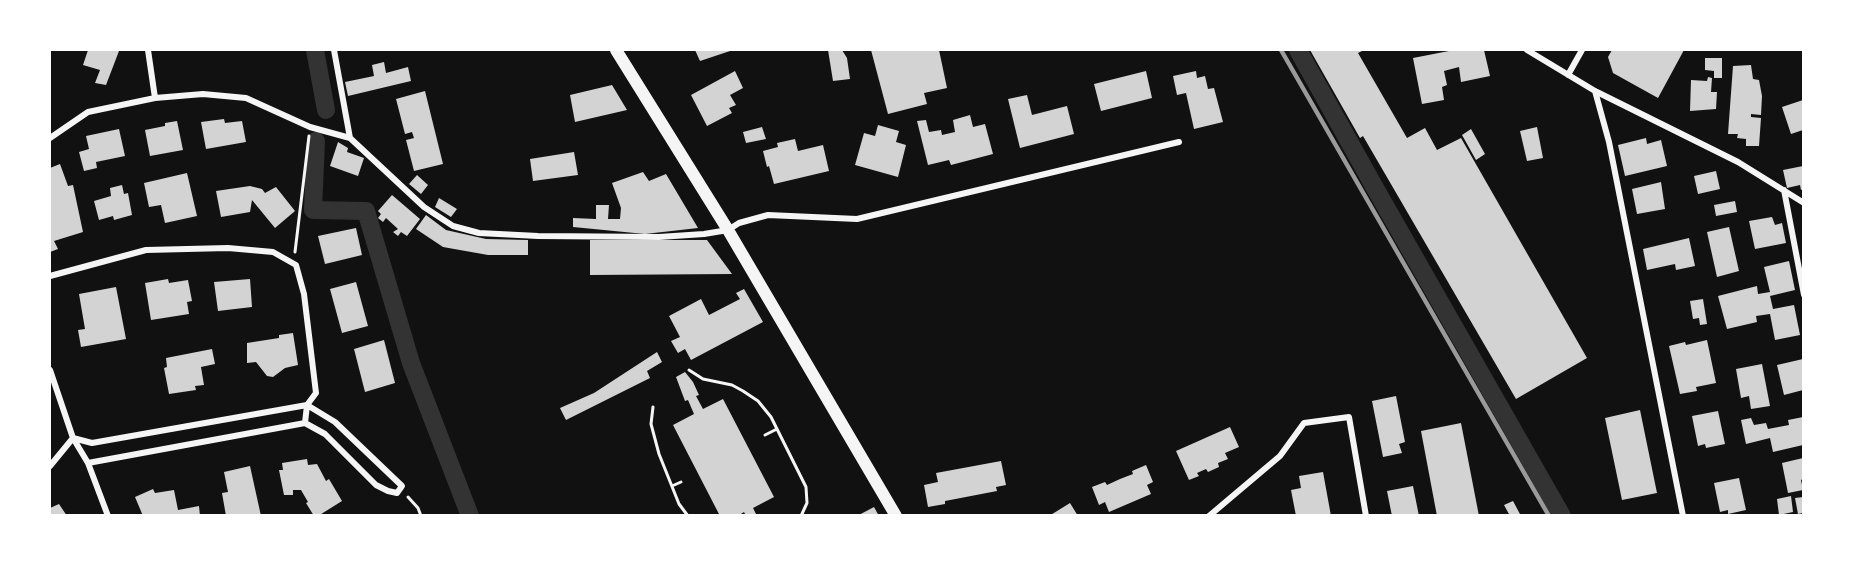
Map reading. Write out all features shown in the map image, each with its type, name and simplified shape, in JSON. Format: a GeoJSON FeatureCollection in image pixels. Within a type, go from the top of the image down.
{"type":"FeatureCollection","features":[{"type":"Feature","properties":{"kind":"main road"},"geometry":{"type":"LineString","coordinates":[[616,50],[728,230],[896,516]]}},
{"type":"Feature","properties":{"kind":"street"},"geometry":{"type":"LineString","coordinates":[[148,50],[155,98]]}},
{"type":"Feature","properties":{"kind":"street"},"geometry":{"type":"LineString","coordinates":[[334,50],[350,138]]}},
{"type":"Feature","properties":{"kind":"street"},"geometry":{"type":"LineString","coordinates":[[1527,50],[1595,91],[1738,162],[1803,203]]}},
{"type":"Feature","properties":{"kind":"street"},"geometry":{"type":"LineString","coordinates":[[1568,75],[1582,50]]}},
{"type":"Feature","properties":{"kind":"street"},"geometry":{"type":"LineString","coordinates":[[1595,91],[1609,142],[1683,516]]}},
{"type":"Feature","properties":{"kind":"street"},"geometry":{"type":"LineString","coordinates":[[50,138],[88,112],[155,98],[203,94],[246,98],[310,127],[350,138],[424,207],[453,226],[464,230],[538,236],[659,237],[728,230],[739,223],[768,215],[857,219],[1179,141]]}},
{"type":"Feature","properties":{"kind":"street"},"geometry":{"type":"LineString","coordinates":[[1784,190],[1803,295]]}},
{"type":"Feature","properties":{"kind":"street"},"geometry":{"type":"LineString","coordinates":[[50,276],[146,250],[228,248],[273,252],[296,265],[304,294],[316,393],[307,405],[305,423]]}},
{"type":"Feature","properties":{"kind":"street"},"geometry":{"type":"LineString","coordinates":[[50,370],[73,438],[88,463],[108,516]]}},
{"type":"Feature","properties":{"kind":"street"},"geometry":{"type":"LineString","coordinates":[[73,438],[92,443],[307,405],[335,422],[402,486],[397,493],[376,484],[326,434],[305,423],[88,463]]}},
{"type":"Feature","properties":{"kind":"street"},"geometry":{"type":"LineString","coordinates":[[1209,516],[1280,456],[1304,423],[1349,417],[1366,516]]}},
{"type":"Feature","properties":{"kind":"street"},"geometry":{"type":"LineString","coordinates":[[50,466],[73,438]]}},
{"type":"Feature","properties":{"kind":"path"},"geometry":{"type":"LineString","coordinates":[[296,265],[294,245],[310,127]]}},
{"type":"Feature","properties":{"kind":"path"},"geometry":{"type":"LineString","coordinates":[[688,370],[703,379],[732,385],[743,391],[758,401],[771,417],[806,487],[807,503],[801,516]]}},
{"type":"Feature","properties":{"kind":"path"},"geometry":{"type":"LineString","coordinates":[[653,407],[651,424],[656,444],[679,504],[688,516]]}},
{"type":"Feature","properties":{"kind":"path"},"geometry":{"type":"LineString","coordinates":[[765,435],[777,429]]}},
{"type":"Feature","properties":{"kind":"path"},"geometry":{"type":"LineString","coordinates":[[672,486],[681,482]]}},
{"type":"Feature","properties":{"kind":"path"},"geometry":{"type":"LineString","coordinates":[[400,490],[418,508],[421,516]]}},
{"type":"Feature","properties":{"kind":"building"},"geometry":{"type":"Polygon","coordinates":[[[88,50],[119,51],[106,85],[95,83],[100,70],[83,65],[88,50]]]}},
{"type":"Feature","properties":{"kind":"building"},"geometry":{"type":"Polygon","coordinates":[[[695,50],[733,50],[700,61],[695,50]]]}},
{"type":"Feature","properties":{"kind":"building"},"geometry":{"type":"Polygon","coordinates":[[[828,50],[842,50],[847,58],[850,79],[833,81],[828,50]]]}},
{"type":"Feature","properties":{"kind":"building"},"geometry":{"type":"Polygon","coordinates":[[[871,50],[939,50],[947,88],[924,93],[927,104],[888,114],[871,50]]]}},
{"type":"Feature","properties":{"kind":"building"},"geometry":{"type":"Polygon","coordinates":[[[1310,50],[1364,50],[1358,53],[1407,138],[1425,128],[1437,150],[1461,138],[1587,358],[1516,399],[1363,136],[1360,138],[1310,50]]]}},
{"type":"Feature","properties":{"kind":"building"},"geometry":{"type":"Polygon","coordinates":[[[1454,50],[1484,50],[1490,76],[1461,82],[1459,67],[1444,71],[1447,85],[1442,87],[1444,100],[1422,104],[1413,58],[1454,50]]]}},
{"type":"Feature","properties":{"kind":"building"},"geometry":{"type":"Polygon","coordinates":[[[1612,50],[1684,50],[1658,98],[1613,73],[1608,57],[1612,50]]]}},
{"type":"Feature","properties":{"kind":"building"},"geometry":{"type":"Polygon","coordinates":[[[1705,58],[1722,58],[1722,78],[1714,78],[1714,71],[1705,70],[1705,58]]]}},
{"type":"Feature","properties":{"kind":"building"},"geometry":{"type":"Polygon","coordinates":[[[384,62],[386,73],[408,67],[411,81],[348,96],[345,82],[374,76],[372,65],[384,62]]]}},
{"type":"Feature","properties":{"kind":"building"},"geometry":{"type":"Polygon","coordinates":[[[1751,65],[1753,79],[1759,80],[1762,96],[1761,115],[1751,114],[1751,117],[1761,118],[1759,146],[1746,146],[1746,139],[1737,138],[1738,134],[1728,134],[1733,66],[1751,65]]]}},
{"type":"Feature","properties":{"kind":"building"},"geometry":{"type":"Polygon","coordinates":[[[735,71],[743,88],[730,95],[736,105],[729,108],[732,113],[707,126],[691,95],[735,71]]]}},
{"type":"Feature","properties":{"kind":"building"},"geometry":{"type":"Polygon","coordinates":[[[1146,71],[1152,98],[1101,111],[1094,84],[1146,71]]]}},
{"type":"Feature","properties":{"kind":"building"},"geometry":{"type":"Polygon","coordinates":[[[1196,71],[1197,78],[1205,76],[1208,89],[1214,88],[1223,122],[1194,129],[1186,93],[1177,95],[1173,76],[1196,71]]]}},
{"type":"Feature","properties":{"kind":"building"},"geometry":{"type":"Polygon","coordinates":[[[1708,77],[1712,78],[1711,92],[1717,92],[1716,109],[1690,111],[1691,80],[1707,81],[1708,77]]]}},
{"type":"Feature","properties":{"kind":"building"},"geometry":{"type":"Polygon","coordinates":[[[612,85],[627,110],[575,122],[570,95],[612,85]]]}},
{"type":"Feature","properties":{"kind":"building"},"geometry":{"type":"Polygon","coordinates":[[[425,91],[443,164],[414,171],[406,140],[414,138],[412,132],[405,134],[396,99],[425,91]]]}},
{"type":"Feature","properties":{"kind":"building"},"geometry":{"type":"Polygon","coordinates":[[[1027,95],[1032,115],[1067,106],[1074,134],[1020,148],[1008,99],[1027,95]]]}},
{"type":"Feature","properties":{"kind":"building"},"geometry":{"type":"Polygon","coordinates":[[[1803,100],[1803,130],[1791,134],[1782,107],[1803,100]]]}},
{"type":"Feature","properties":{"kind":"building"},"geometry":{"type":"Polygon","coordinates":[[[970,115],[973,127],[985,124],[993,154],[951,165],[949,160],[928,165],[917,121],[926,120],[929,132],[941,130],[942,135],[955,132],[953,120],[970,115]]]}},
{"type":"Feature","properties":{"kind":"building"},"geometry":{"type":"Polygon","coordinates":[[[224,119],[225,123],[242,121],[246,142],[206,149],[201,122],[224,119]]]}},
{"type":"Feature","properties":{"kind":"building"},"geometry":{"type":"Polygon","coordinates":[[[177,121],[183,150],[150,156],[145,130],[177,121]]]}},
{"type":"Feature","properties":{"kind":"building"},"geometry":{"type":"Polygon","coordinates":[[[878,125],[899,131],[896,142],[906,145],[898,177],[855,165],[864,133],[875,136],[878,125]]]}},
{"type":"Feature","properties":{"kind":"building"},"geometry":{"type":"Polygon","coordinates":[[[762,127],[766,139],[746,143],[743,132],[762,127]]]}},
{"type":"Feature","properties":{"kind":"building"},"geometry":{"type":"Polygon","coordinates":[[[1537,127],[1543,158],[1527,161],[1520,131],[1537,127]]]}},
{"type":"Feature","properties":{"kind":"building"},"geometry":{"type":"Polygon","coordinates":[[[119,129],[125,156],[96,162],[97,168],[84,171],[79,152],[89,149],[86,136],[119,129]]]}},
{"type":"Feature","properties":{"kind":"building"},"geometry":{"type":"Polygon","coordinates":[[[1471,129],[1485,154],[1476,160],[1462,135],[1471,129]]]}},
{"type":"Feature","properties":{"kind":"building"},"geometry":{"type":"Polygon","coordinates":[[[1646,138],[1647,144],[1661,140],[1667,166],[1625,176],[1618,145],[1646,138]]]}},
{"type":"Feature","properties":{"kind":"building"},"geometry":{"type":"Polygon","coordinates":[[[795,139],[798,151],[823,145],[829,171],[774,184],[763,151],[778,147],[777,143],[795,139]]]}},
{"type":"Feature","properties":{"kind":"building"},"geometry":{"type":"Polygon","coordinates":[[[338,142],[348,148],[347,152],[364,158],[358,176],[330,166],[338,142]]]}},
{"type":"Feature","properties":{"kind":"building"},"geometry":{"type":"Polygon","coordinates":[[[574,152],[578,175],[533,181],[530,159],[574,152]]]}},
{"type":"Feature","properties":{"kind":"building"},"geometry":{"type":"Polygon","coordinates":[[[60,164],[68,186],[73,185],[83,232],[54,241],[58,249],[50,252],[50,168],[60,164]]]}},
{"type":"Feature","properties":{"kind":"building"},"geometry":{"type":"Polygon","coordinates":[[[1803,166],[1803,189],[1801,190],[1800,185],[1787,188],[1783,170],[1803,166]]]}},
{"type":"Feature","properties":{"kind":"building"},"geometry":{"type":"Polygon","coordinates":[[[1716,171],[1720,189],[1698,194],[1694,176],[1716,171]]]}},
{"type":"Feature","properties":{"kind":"building"},"geometry":{"type":"Polygon","coordinates":[[[643,172],[649,181],[666,174],[698,228],[645,234],[573,227],[573,218],[596,219],[596,205],[609,205],[608,219],[620,219],[621,208],[612,183],[643,172]]]}},
{"type":"Feature","properties":{"kind":"building"},"geometry":{"type":"Polygon","coordinates":[[[187,173],[197,216],[165,223],[161,205],[149,207],[144,183],[187,173]]]}},
{"type":"Feature","properties":{"kind":"building"},"geometry":{"type":"Polygon","coordinates":[[[417,175],[428,185],[421,194],[409,184],[417,175]]]}},
{"type":"Feature","properties":{"kind":"building"},"geometry":{"type":"Polygon","coordinates":[[[1661,182],[1665,209],[1637,214],[1632,189],[1661,182]]]}},
{"type":"Feature","properties":{"kind":"building"},"geometry":{"type":"Polygon","coordinates":[[[122,185],[124,194],[128,193],[132,215],[114,220],[113,216],[99,220],[94,201],[111,196],[110,188],[122,185]]]}},
{"type":"Feature","properties":{"kind":"building"},"geometry":{"type":"Polygon","coordinates":[[[250,186],[262,189],[265,193],[276,187],[295,211],[275,228],[252,200],[250,212],[221,217],[216,191],[250,186]]]}},
{"type":"Feature","properties":{"kind":"building"},"geometry":{"type":"Polygon","coordinates":[[[392,195],[420,219],[407,236],[401,232],[398,236],[393,232],[398,229],[386,218],[383,222],[378,218],[381,214],[378,211],[392,195]]]}},
{"type":"Feature","properties":{"kind":"building"},"geometry":{"type":"Polygon","coordinates":[[[439,198],[457,209],[451,217],[435,207],[439,198]]]}},
{"type":"Feature","properties":{"kind":"building"},"geometry":{"type":"Polygon","coordinates":[[[1735,201],[1737,212],[1716,216],[1714,205],[1735,201]]]}},
{"type":"Feature","properties":{"kind":"building"},"geometry":{"type":"Polygon","coordinates":[[[426,215],[446,230],[486,239],[528,240],[528,255],[488,255],[443,247],[416,229],[426,215]]]}},
{"type":"Feature","properties":{"kind":"building"},"geometry":{"type":"Polygon","coordinates":[[[1772,217],[1775,225],[1782,223],[1786,243],[1755,249],[1749,221],[1772,217]]]}},
{"type":"Feature","properties":{"kind":"building"},"geometry":{"type":"Polygon","coordinates":[[[1729,227],[1739,271],[1717,277],[1707,232],[1729,227]]]}},
{"type":"Feature","properties":{"kind":"building"},"geometry":{"type":"Polygon","coordinates":[[[356,228],[362,255],[325,264],[318,236],[356,228]]]}},
{"type":"Feature","properties":{"kind":"building"},"geometry":{"type":"Polygon","coordinates":[[[1689,238],[1695,266],[1676,270],[1675,264],[1647,270],[1643,249],[1689,238]]]}},
{"type":"Feature","properties":{"kind":"building"},"geometry":{"type":"Polygon","coordinates":[[[590,240],[707,240],[732,274],[590,275],[590,240]]]}},
{"type":"Feature","properties":{"kind":"building"},"geometry":{"type":"Polygon","coordinates":[[[1789,261],[1795,290],[1770,296],[1773,309],[1794,305],[1800,335],[1775,340],[1770,314],[1756,316],[1757,322],[1727,329],[1718,296],[1757,286],[1758,294],[1770,292],[1764,267],[1789,261]]]}},
{"type":"Feature","properties":{"kind":"building"},"geometry":{"type":"Polygon","coordinates":[[[168,279],[169,283],[188,280],[192,301],[187,302],[189,314],[151,320],[145,283],[168,279]]]}},
{"type":"Feature","properties":{"kind":"building"},"geometry":{"type":"Polygon","coordinates":[[[250,279],[252,307],[218,311],[214,282],[250,279]]]}},
{"type":"Feature","properties":{"kind":"building"},"geometry":{"type":"Polygon","coordinates":[[[356,282],[368,326],[342,333],[330,289],[356,282]]]}},
{"type":"Feature","properties":{"kind":"building"},"geometry":{"type":"Polygon","coordinates":[[[116,287],[126,339],[81,347],[78,330],[85,329],[79,294],[116,287]]]}},
{"type":"Feature","properties":{"kind":"building"},"geometry":{"type":"Polygon","coordinates":[[[744,289],[763,322],[691,360],[685,349],[678,353],[671,341],[680,337],[669,316],[701,299],[709,315],[740,299],[736,293],[744,289]]]}},
{"type":"Feature","properties":{"kind":"building"},"geometry":{"type":"Polygon","coordinates":[[[1703,299],[1707,324],[1700,325],[1699,318],[1693,319],[1690,301],[1703,299]]]}},
{"type":"Feature","properties":{"kind":"building"},"geometry":{"type":"Polygon","coordinates":[[[293,333],[298,365],[285,368],[273,377],[267,376],[256,362],[247,363],[247,343],[279,338],[279,335],[293,333]]]}},
{"type":"Feature","properties":{"kind":"building"},"geometry":{"type":"Polygon","coordinates":[[[384,340],[395,383],[365,392],[354,349],[384,340]]]}},
{"type":"Feature","properties":{"kind":"building"},"geometry":{"type":"Polygon","coordinates":[[[1707,340],[1716,383],[1696,387],[1697,391],[1680,394],[1669,346],[1707,340]]]}},
{"type":"Feature","properties":{"kind":"building"},"geometry":{"type":"Polygon","coordinates":[[[212,349],[215,364],[201,367],[204,385],[195,386],[196,390],[169,394],[164,368],[167,367],[166,358],[212,349]]]}},
{"type":"Feature","properties":{"kind":"building"},"geometry":{"type":"Polygon","coordinates":[[[657,352],[662,362],[647,371],[650,378],[566,420],[560,408],[594,393],[657,352]]]}},
{"type":"Feature","properties":{"kind":"building"},"geometry":{"type":"Polygon","coordinates":[[[1803,359],[1803,390],[1784,395],[1777,365],[1803,359]]]}},
{"type":"Feature","properties":{"kind":"building"},"geometry":{"type":"Polygon","coordinates":[[[1762,364],[1770,406],[1751,409],[1749,396],[1741,398],[1736,369],[1762,364]]]}},
{"type":"Feature","properties":{"kind":"building"},"geometry":{"type":"Polygon","coordinates":[[[685,372],[693,382],[699,395],[696,396],[703,409],[723,399],[774,497],[753,508],[757,516],[746,516],[744,512],[738,516],[720,516],[673,425],[694,414],[688,400],[685,401],[676,377],[685,372]]]}},
{"type":"Feature","properties":{"kind":"building"},"geometry":{"type":"Polygon","coordinates":[[[1396,396],[1405,442],[1399,444],[1402,453],[1383,457],[1372,401],[1396,396]]]}},
{"type":"Feature","properties":{"kind":"building"},"geometry":{"type":"Polygon","coordinates":[[[1640,410],[1657,493],[1622,500],[1605,418],[1640,410]]]}},
{"type":"Feature","properties":{"kind":"building"},"geometry":{"type":"Polygon","coordinates":[[[1718,411],[1725,444],[1706,448],[1705,444],[1698,446],[1692,416],[1718,411]]]}},
{"type":"Feature","properties":{"kind":"building"},"geometry":{"type":"Polygon","coordinates":[[[1803,417],[1803,445],[1773,452],[1770,438],[1746,444],[1741,420],[1751,418],[1754,425],[1766,423],[1768,429],[1789,425],[1788,420],[1803,417]]]}},
{"type":"Feature","properties":{"kind":"building"},"geometry":{"type":"Polygon","coordinates":[[[1461,423],[1479,516],[1437,516],[1421,431],[1461,423]]]}},
{"type":"Feature","properties":{"kind":"building"},"geometry":{"type":"Polygon","coordinates":[[[1230,427],[1239,447],[1225,453],[1228,459],[1218,463],[1219,467],[1208,472],[1206,469],[1197,473],[1199,476],[1189,480],[1176,451],[1230,427]]]}},
{"type":"Feature","properties":{"kind":"building"},"geometry":{"type":"Polygon","coordinates":[[[1803,458],[1803,479],[1801,480],[1803,490],[1788,493],[1782,463],[1803,458]]]}},
{"type":"Feature","properties":{"kind":"building"},"geometry":{"type":"Polygon","coordinates":[[[307,459],[308,465],[317,464],[326,481],[329,479],[342,501],[318,516],[314,516],[301,490],[293,490],[293,495],[284,495],[279,470],[283,470],[282,463],[307,459]]]}},
{"type":"Feature","properties":{"kind":"building"},"geometry":{"type":"Polygon","coordinates":[[[1001,461],[1006,485],[996,487],[997,491],[945,501],[945,504],[928,507],[924,485],[938,482],[936,473],[1001,461]]]}},
{"type":"Feature","properties":{"kind":"building"},"geometry":{"type":"Polygon","coordinates":[[[1146,465],[1153,482],[1147,485],[1151,494],[1109,512],[1105,502],[1099,505],[1092,487],[1105,482],[1107,485],[1133,474],[1132,471],[1146,465]]]}},
{"type":"Feature","properties":{"kind":"building"},"geometry":{"type":"Polygon","coordinates":[[[250,466],[261,516],[226,516],[222,493],[228,492],[224,472],[250,466]]]}},
{"type":"Feature","properties":{"kind":"building"},"geometry":{"type":"Polygon","coordinates":[[[1323,472],[1331,516],[1296,516],[1291,490],[1301,488],[1299,476],[1323,472]]]}},
{"type":"Feature","properties":{"kind":"building"},"geometry":{"type":"Polygon","coordinates":[[[1739,478],[1746,510],[1728,514],[1728,510],[1720,512],[1714,483],[1739,478]]]}},
{"type":"Feature","properties":{"kind":"building"},"geometry":{"type":"Polygon","coordinates":[[[1413,486],[1419,516],[1392,516],[1387,491],[1413,486]]]}},
{"type":"Feature","properties":{"kind":"building"},"geometry":{"type":"Polygon","coordinates":[[[153,489],[155,493],[174,490],[178,510],[199,506],[200,516],[143,516],[135,497],[153,489]]]}},
{"type":"Feature","properties":{"kind":"building"},"geometry":{"type":"Polygon","coordinates":[[[1791,496],[1793,512],[1779,515],[1777,499],[1791,496]]]}},
{"type":"Feature","properties":{"kind":"building"},"geometry":{"type":"Polygon","coordinates":[[[1803,497],[1803,513],[1798,514],[1795,498],[1803,497]]]}},
{"type":"Feature","properties":{"kind":"building"},"geometry":{"type":"Polygon","coordinates":[[[1513,501],[1521,516],[1510,516],[1504,505],[1513,501]]]}},
{"type":"Feature","properties":{"kind":"building"},"geometry":{"type":"Polygon","coordinates":[[[1070,503],[1078,516],[1049,516],[1070,503]]]}},
{"type":"Feature","properties":{"kind":"building"},"geometry":{"type":"Polygon","coordinates":[[[59,504],[67,516],[50,516],[50,508],[59,504]]]}},
{"type":"Feature","properties":{"kind":"building"},"geometry":{"type":"Polygon","coordinates":[[[874,507],[879,516],[857,516],[874,507]]]}},
{"type":"Feature","properties":{"kind":"waterway"},"geometry":{"type":"LineString","coordinates":[[315,50],[326,110]]}},
{"type":"Feature","properties":{"kind":"waterway"},"geometry":{"type":"LineString","coordinates":[[1298,50],[1562,516]]}},
{"type":"Feature","properties":{"kind":"waterway"},"geometry":{"type":"LineString","coordinates":[[316,141],[313,210],[366,211],[411,363],[470,516]]}},
{"type":"Feature","properties":{"kind":"railway"},"geometry":{"type":"LineString","coordinates":[[1281,50],[1549,516]]}}]}
